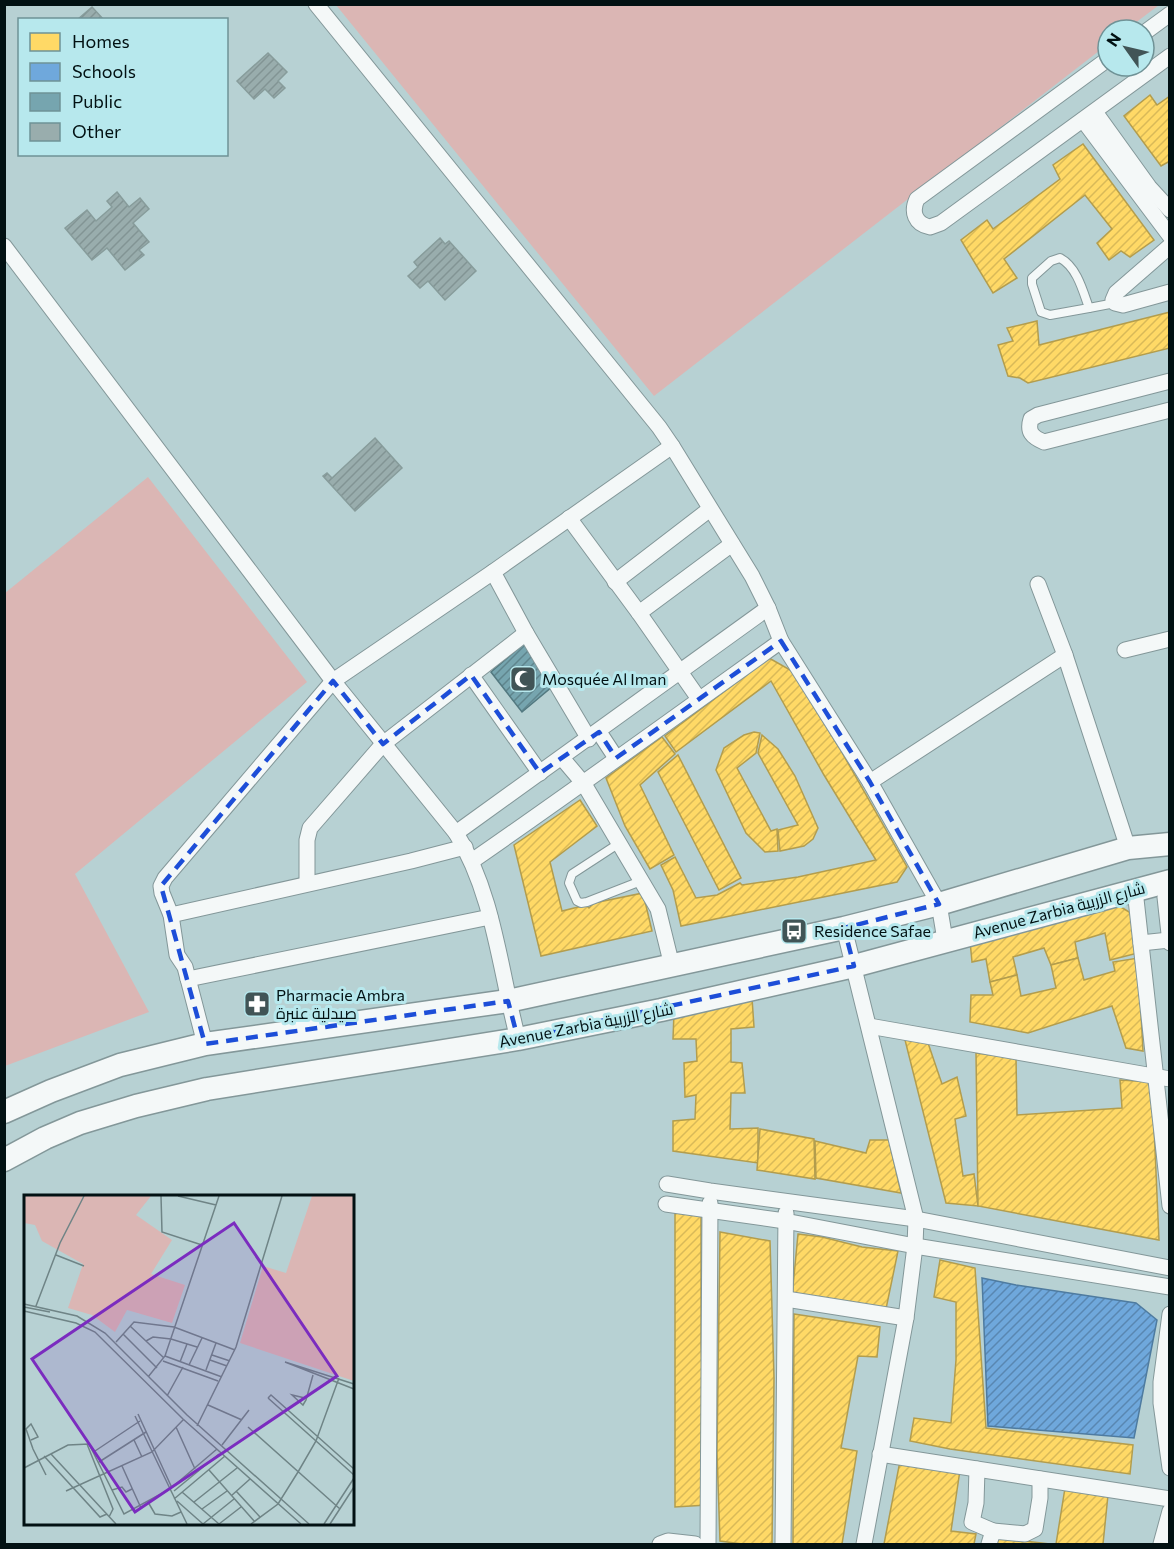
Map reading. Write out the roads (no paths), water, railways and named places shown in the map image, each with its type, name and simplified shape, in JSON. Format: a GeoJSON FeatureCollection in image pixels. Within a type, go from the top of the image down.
{"type":"FeatureCollection","features":[{"type":"Feature","properties":{"kind":"main road"},"geometry":{"type":"LineString","coordinates":[[4,1112],[51,1091],[120,1065],[206,1044],[508,1001],[844,928],[939,904],[1128,848],[1170,844]]}},
{"type":"Feature","properties":{"kind":"main road","name":"Avenue Zarbia شارع الزربية"},"geometry":{"type":"LineString","coordinates":[[4,1160],[45,1138],[80,1123],[136,1106],[207,1089],[518,1039],[661,1010],[854,966],[1135,890],[1167,889]]}},
{"type":"Feature","properties":{"kind":"street"},"geometry":{"type":"LineString","coordinates":[[316,4],[672,446],[752,576],[781,641],[870,782],[939,904],[945,940]]}},
{"type":"Feature","properties":{"kind":"street"},"geometry":{"type":"LineString","coordinates":[[1156,24],[1170,14]]}},
{"type":"Feature","properties":{"kind":"street"},"geometry":{"type":"LineString","coordinates":[[1096,68],[918,199],[914,206],[917,221],[930,227],[941,223],[1170,56]]}},
{"type":"Feature","properties":{"kind":"street"},"geometry":{"type":"LineString","coordinates":[[1089,116],[1169,208]]}},
{"type":"Feature","properties":{"kind":"street"},"geometry":{"type":"LineString","coordinates":[[1089,116],[1170,236]]}},
{"type":"Feature","properties":{"kind":"street"},"geometry":{"type":"LineString","coordinates":[[4,246],[333,681],[456,833],[472,861],[490,917],[518,1039]]}},
{"type":"Feature","properties":{"kind":"street"},"geometry":{"type":"LineString","coordinates":[[1170,246],[1113,297],[1115,303],[1123,305],[1170,292]]}},
{"type":"Feature","properties":{"kind":"street"},"geometry":{"type":"LineString","coordinates":[[1170,381],[1038,415],[1031,419],[1030,432],[1034,438],[1044,442],[1170,410]]}},
{"type":"Feature","properties":{"kind":"street"},"geometry":{"type":"LineString","coordinates":[[206,1044],[185,967],[177,955],[171,915],[162,893],[161,886],[165,878],[333,681],[672,446]]}},
{"type":"Feature","properties":{"kind":"street"},"geometry":{"type":"LineString","coordinates":[[615,582],[710,508]]}},
{"type":"Feature","properties":{"kind":"street"},"geometry":{"type":"LineString","coordinates":[[569,518],[699,699]]}},
{"type":"Feature","properties":{"kind":"street"},"geometry":{"type":"LineString","coordinates":[[639,613],[732,544]]}},
{"type":"Feature","properties":{"kind":"street"},"geometry":{"type":"LineString","coordinates":[[493,572],[525,633],[594,735],[616,758]]}},
{"type":"Feature","properties":{"kind":"street"},"geometry":{"type":"LineString","coordinates":[[1038,584],[1065,655],[1128,848]]}},
{"type":"Feature","properties":{"kind":"street"},"geometry":{"type":"LineString","coordinates":[[456,833],[768,608]]}},
{"type":"Feature","properties":{"kind":"street"},"geometry":{"type":"LineString","coordinates":[[307,883],[307,840],[310,828],[383,744],[525,633]]}},
{"type":"Feature","properties":{"kind":"street"},"geometry":{"type":"LineString","coordinates":[[1125,650],[1170,639]]}},
{"type":"Feature","properties":{"kind":"street"},"geometry":{"type":"LineString","coordinates":[[472,861],[584,784],[616,758],[781,641]]}},
{"type":"Feature","properties":{"kind":"street"},"geometry":{"type":"LineString","coordinates":[[870,782],[1065,655]]}},
{"type":"Feature","properties":{"kind":"street"},"geometry":{"type":"LineString","coordinates":[[471,675],[540,773]]}},
{"type":"Feature","properties":{"kind":"street"},"geometry":{"type":"LineString","coordinates":[[562,758],[584,784],[658,909],[672,966]]}},
{"type":"Feature","properties":{"kind":"street"},"geometry":{"type":"LineString","coordinates":[[171,915],[465,847]]}},
{"type":"Feature","properties":{"kind":"street"},"geometry":{"type":"LineString","coordinates":[[1141,943],[1169,942],[1167,889]]}},
{"type":"Feature","properties":{"kind":"street"},"geometry":{"type":"LineString","coordinates":[[1135,890],[1141,943],[1163,1078],[1170,1206]]}},
{"type":"Feature","properties":{"kind":"street"},"geometry":{"type":"LineString","coordinates":[[188,979],[490,917]]}},
{"type":"Feature","properties":{"kind":"street"},"geometry":{"type":"LineString","coordinates":[[844,928],[916,1219],[906,1318],[864,1545]]}},
{"type":"Feature","properties":{"kind":"street"},"geometry":{"type":"LineString","coordinates":[[869,1026],[1163,1078]]}},
{"type":"Feature","properties":{"kind":"street"},"geometry":{"type":"LineString","coordinates":[[667,1184],[916,1219],[1170,1268]]}},
{"type":"Feature","properties":{"kind":"street"},"geometry":{"type":"LineString","coordinates":[[708,1545],[710,1191]]}},
{"type":"Feature","properties":{"kind":"street"},"geometry":{"type":"LineString","coordinates":[[783,1545],[785,1221],[788,1201]]}},
{"type":"Feature","properties":{"kind":"street"},"geometry":{"type":"LineString","coordinates":[[666,1204],[785,1221],[915,1246],[1170,1287]]}},
{"type":"Feature","properties":{"kind":"street"},"geometry":{"type":"LineString","coordinates":[[977,1256],[979,1231]]}},
{"type":"Feature","properties":{"kind":"street"},"geometry":{"type":"LineString","coordinates":[[786,1299],[906,1318]]}},
{"type":"Feature","properties":{"kind":"street"},"geometry":{"type":"LineString","coordinates":[[1170,1314],[1161,1382],[1170,1468]]}},
{"type":"Feature","properties":{"kind":"street"},"geometry":{"type":"LineString","coordinates":[[880,1454],[1170,1499]]}},
{"type":"Feature","properties":{"kind":"street"},"geometry":{"type":"LineString","coordinates":[[977,1469],[976,1503],[972,1522],[991,1538],[1025,1534],[1035,1529],[1040,1498],[1040,1479]]}},
{"type":"Feature","properties":{"kind":"street"},"geometry":{"type":"LineString","coordinates":[[1161,1545],[1170,1511]]}},
{"type":"Feature","properties":{"kind":"street"},"geometry":{"type":"LineString","coordinates":[[660,1545],[668,1541],[695,1545]]}},
{"type":"Feature","properties":{"kind":"lane"},"geometry":{"type":"LineString","coordinates":[[1089,308],[1079,281],[1065,261],[1060,258],[1051,261],[1032,278],[1041,312],[1044,314],[1050,315],[1089,308],[1115,303]]}},
{"type":"Feature","properties":{"kind":"lane"},"geometry":{"type":"LineString","coordinates":[[618,844],[569,878],[577,901],[587,902],[641,881]]}},
{"type":"Feature","properties":{"kind":"place","name":"Mosquée Al Iman"},"geometry":{"type":"Point","coordinates":[523,679]}},
{"type":"Feature","properties":{"kind":"place","name":"Residence Safae"},"geometry":{"type":"Point","coordinates":[794,931]}},
{"type":"Feature","properties":{"kind":"place","name":"Pharmacie Ambra صيدلية عنبرة"},"geometry":{"type":"Point","coordinates":[257,1004]}}]}
